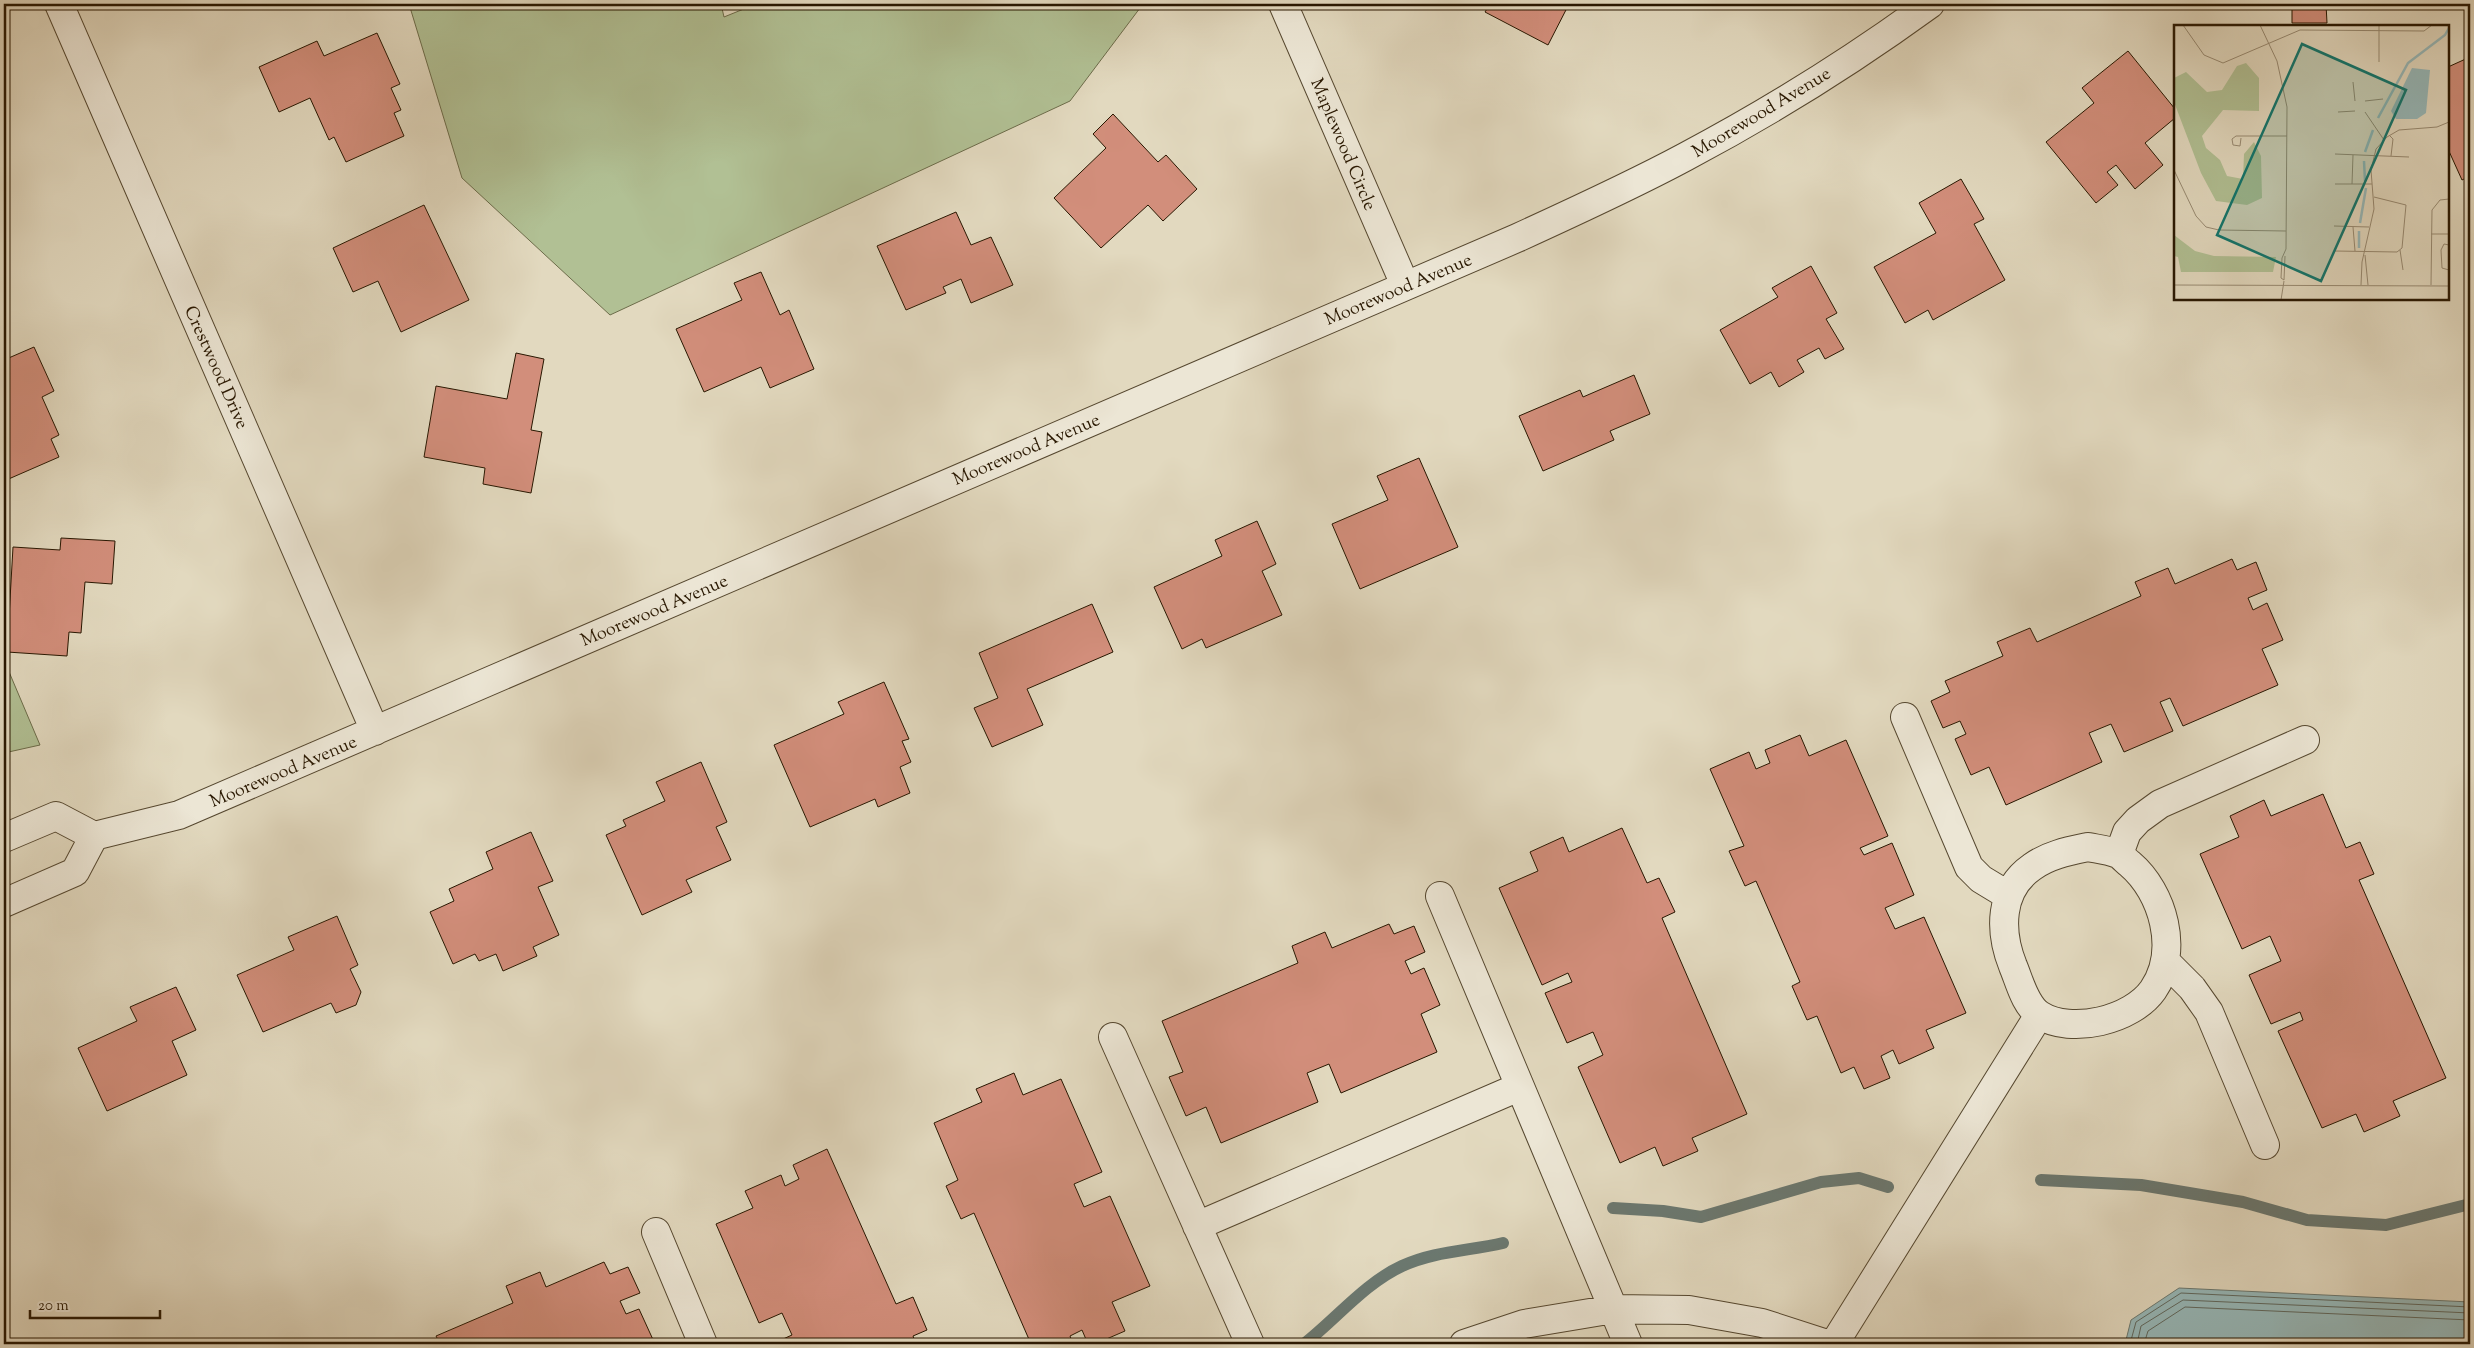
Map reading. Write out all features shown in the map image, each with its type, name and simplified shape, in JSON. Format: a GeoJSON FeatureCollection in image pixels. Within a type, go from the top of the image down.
{"type":"FeatureCollection","features":[{"type":"Feature","properties":{"kind":"street","name":"Crestwood Drive"},"geometry":{"type":"LineString","coordinates":[[58,4],[375,731]]}},
{"type":"Feature","properties":{"kind":"street","name":"Maplewood Circle"},"geometry":{"type":"LineString","coordinates":[[1283,4],[1405,285]]}},
{"type":"Feature","properties":{"kind":"street","name":"Moorewood Avenue"},"geometry":{"type":"LineString","coordinates":[[94,836],[179,815],[1517,238],[1691,154],[1823,76],[1930,4]]}},
{"type":"Feature","properties":{"kind":"street"},"geometry":{"type":"LineString","coordinates":[[1905,717],[1969,867],[1981,879],[2009,896]]}},
{"type":"Feature","properties":{"kind":"street"},"geometry":{"type":"LineString","coordinates":[[2119,854],[2127,832],[2138,820],[2160,804],[2305,740]]}},
{"type":"Feature","properties":{"kind":"street"},"geometry":{"type":"LineString","coordinates":[[4,838],[56,816],[94,836],[75,872],[4,903]]}},
{"type":"Feature","properties":{"kind":"street"},"geometry":{"type":"LineString","coordinates":[[2088,847],[2119,854],[2140,873],[2157,897],[2165,924],[2165,961],[2153,990],[2134,1008],[2112,1018],[2085,1024],[2062,1023],[2039,1015],[2032,1008],[2021,986],[2009,955],[2004,927],[2005,906],[2014,883],[2032,866],[2058,854],[2088,847]]}},
{"type":"Feature","properties":{"kind":"street"},"geometry":{"type":"LineString","coordinates":[[1440,896],[1628,1344]]}},
{"type":"Feature","properties":{"kind":"street"},"geometry":{"type":"LineString","coordinates":[[2165,961],[2192,988],[2208,1012],[2265,1144]]}},
{"type":"Feature","properties":{"kind":"street"},"geometry":{"type":"LineString","coordinates":[[1834,1344],[2039,1015]]}},
{"type":"Feature","properties":{"kind":"street"},"geometry":{"type":"LineString","coordinates":[[1114,1037],[1250,1344]]}},
{"type":"Feature","properties":{"kind":"street"},"geometry":{"type":"LineString","coordinates":[[1198,1226],[1519,1087]]}},
{"type":"Feature","properties":{"kind":"street"},"geometry":{"type":"LineString","coordinates":[[656,1232],[703,1344]]}},
{"type":"Feature","properties":{"kind":"street"},"geometry":{"type":"LineString","coordinates":[[1464,1344],[1524,1324],[1614,1309],[1689,1310],[1762,1323],[1827,1344]]}},
{"type":"Feature","properties":{"kind":"green space"},"geometry":{"type":"Polygon","coordinates":[[[409,4],[721,4],[724,17],[756,4],[1143,4],[1070,101],[610,315],[462,178],[409,4]]]}},
{"type":"Feature","properties":{"kind":"green space"},"geometry":{"type":"Polygon","coordinates":[[[4,660],[40,745],[4,753],[4,660]]]}},
{"type":"Feature","properties":{"kind":"water"},"geometry":{"type":"Polygon","coordinates":[[[2179,1288],[2470,1302],[2470,1344],[2125,1344],[2131,1320],[2179,1288]]]}},
{"type":"Feature","properties":{"kind":"building"},"geometry":{"type":"Polygon","coordinates":[[[1490,4],[1569,4],[1548,45],[1485,12],[1490,4]]]}},
{"type":"Feature","properties":{"kind":"building"},"geometry":{"type":"Polygon","coordinates":[[[2260,4],[2326,4],[2327,23],[2292,23],[2292,7],[2260,7],[2260,4]]]}},
{"type":"Feature","properties":{"kind":"building"},"geometry":{"type":"Polygon","coordinates":[[[377,33],[400,84],[391,88],[401,110],[394,113],[404,136],[346,162],[334,137],[329,140],[310,98],[279,112],[259,67],[317,41],[324,56],[377,33]]]}},
{"type":"Feature","properties":{"kind":"building"},"geometry":{"type":"Polygon","coordinates":[[[2128,51],[2174,108],[2174,119],[2145,143],[2163,165],[2135,189],[2116,165],[2107,172],[2118,185],[2096,203],[2046,142],[2094,103],[2082,88],[2128,51]]]}},
{"type":"Feature","properties":{"kind":"building"},"geometry":{"type":"Polygon","coordinates":[[[2470,57],[2470,176],[2462,180],[2449,151],[2449,67],[2470,57]]]}},
{"type":"Feature","properties":{"kind":"building"},"geometry":{"type":"Polygon","coordinates":[[[1113,114],[1158,162],[1166,155],[1197,189],[1163,221],[1148,205],[1101,248],[1054,198],[1106,148],[1093,134],[1113,114]]]}},
{"type":"Feature","properties":{"kind":"building"},"geometry":{"type":"Polygon","coordinates":[[[1961,179],[1984,219],[1974,224],[2005,280],[1933,320],[1928,310],[1905,323],[1874,267],[1936,233],[1919,203],[1961,179]]]}},
{"type":"Feature","properties":{"kind":"building"},"geometry":{"type":"Polygon","coordinates":[[[424,205],[469,300],[401,332],[378,281],[353,292],[333,248],[424,205]]]}},
{"type":"Feature","properties":{"kind":"building"},"geometry":{"type":"Polygon","coordinates":[[[956,212],[971,245],[991,237],[1013,285],[971,303],[961,279],[943,287],[946,293],[906,310],[877,246],[956,212]]]}},
{"type":"Feature","properties":{"kind":"building"},"geometry":{"type":"Polygon","coordinates":[[[1811,266],[1837,313],[1826,319],[1844,349],[1825,359],[1819,348],[1797,360],[1804,372],[1779,387],[1771,372],[1750,384],[1720,330],[1778,297],[1772,288],[1811,266]]]}},
{"type":"Feature","properties":{"kind":"building"},"geometry":{"type":"Polygon","coordinates":[[[761,272],[780,315],[789,310],[814,369],[770,388],[761,367],[704,392],[676,329],[742,300],[734,283],[761,272]]]}},
{"type":"Feature","properties":{"kind":"building"},"geometry":{"type":"Polygon","coordinates":[[[34,347],[54,391],[42,397],[59,435],[51,439],[59,457],[4,481],[4,360],[34,347]]]}},
{"type":"Feature","properties":{"kind":"building"},"geometry":{"type":"Polygon","coordinates":[[[516,353],[544,359],[531,430],[542,432],[531,493],[483,484],[485,468],[424,457],[436,386],[507,399],[516,353]]]}},
{"type":"Feature","properties":{"kind":"building"},"geometry":{"type":"Polygon","coordinates":[[[1634,375],[1650,414],[1610,431],[1614,440],[1543,471],[1519,416],[1580,390],[1583,397],[1634,375]]]}},
{"type":"Feature","properties":{"kind":"building"},"geometry":{"type":"Polygon","coordinates":[[[1419,458],[1458,547],[1360,589],[1332,524],[1388,500],[1377,476],[1419,458]]]}},
{"type":"Feature","properties":{"kind":"building"},"geometry":{"type":"Polygon","coordinates":[[[1257,521],[1276,564],[1262,571],[1282,615],[1206,648],[1202,639],[1182,649],[1154,587],[1222,556],[1215,540],[1257,521]]]}},
{"type":"Feature","properties":{"kind":"building"},"geometry":{"type":"Polygon","coordinates":[[[61,538],[115,541],[112,584],[85,582],[81,633],[69,632],[67,656],[7,652],[13,547],[60,550],[61,538]]]}},
{"type":"Feature","properties":{"kind":"building"},"geometry":{"type":"Polygon","coordinates":[[[2232,559],[2237,570],[2256,562],[2267,590],[2248,598],[2253,610],[2267,603],[2283,640],[2262,649],[2278,685],[2183,726],[2170,698],[2160,702],[2173,731],[2124,752],[2111,724],[2089,733],[2102,762],[2006,805],[1989,767],[1971,775],[1955,739],[1966,734],[1960,721],[1943,728],[1931,701],[1950,692],[1945,681],[2003,656],[1997,642],[2030,628],[2037,642],[2141,596],[2135,582],[2168,568],[2175,584],[2232,559]]]}},
{"type":"Feature","properties":{"kind":"building"},"geometry":{"type":"Polygon","coordinates":[[[1092,604],[1113,652],[1027,689],[1043,725],[992,747],[974,708],[998,698],[979,653],[1092,604]]]}},
{"type":"Feature","properties":{"kind":"building"},"geometry":{"type":"Polygon","coordinates":[[[884,682],[909,739],[902,741],[911,762],[900,767],[910,793],[878,807],[875,799],[810,827],[774,745],[844,714],[838,702],[884,682]]]}},
{"type":"Feature","properties":{"kind":"building"},"geometry":{"type":"Polygon","coordinates":[[[1800,735],[1809,756],[1846,740],[1888,836],[1860,848],[1864,855],[1892,843],[1914,895],[1885,908],[1895,929],[1924,917],[1966,1013],[1926,1030],[1934,1048],[1899,1064],[1893,1050],[1881,1056],[1890,1078],[1864,1089],[1854,1067],[1841,1073],[1817,1016],[1807,1020],[1792,986],[1800,982],[1756,881],[1745,886],[1729,851],[1744,846],[1710,769],[1749,752],[1756,769],[1770,763],[1765,750],[1800,735]]]}},
{"type":"Feature","properties":{"kind":"building"},"geometry":{"type":"Polygon","coordinates":[[[701,762],[727,822],[716,827],[731,860],[686,880],[692,892],[642,915],[606,835],[626,826],[623,820],[665,801],[656,782],[701,762]]]}},
{"type":"Feature","properties":{"kind":"building"},"geometry":{"type":"Polygon","coordinates":[[[2323,794],[2346,848],[2360,842],[2374,874],[2359,880],[2446,1078],[2393,1101],[2400,1116],[2364,1132],[2356,1114],[2322,1128],[2278,1031],[2303,1020],[2300,1012],[2271,1024],[2249,975],[2281,961],[2270,936],[2242,949],[2200,854],[2239,837],[2230,816],[2264,800],[2271,816],[2323,794]]]}},
{"type":"Feature","properties":{"kind":"building"},"geometry":{"type":"Polygon","coordinates":[[[1622,828],[1647,883],[1659,878],[1675,912],[1662,918],[1747,1114],[1692,1138],[1698,1151],[1663,1166],[1655,1147],[1620,1163],[1578,1067],[1603,1055],[1593,1032],[1567,1043],[1545,993],[1572,982],[1568,973],[1542,985],[1499,888],[1538,871],[1530,852],[1563,837],[1569,852],[1622,828]]]}},
{"type":"Feature","properties":{"kind":"building"},"geometry":{"type":"Polygon","coordinates":[[[531,832],[553,881],[538,887],[559,935],[533,947],[537,956],[503,971],[496,954],[479,961],[475,954],[453,964],[430,912],[454,901],[449,889],[493,869],[486,852],[531,832]]]}},
{"type":"Feature","properties":{"kind":"building"},"geometry":{"type":"Polygon","coordinates":[[[337,916],[358,965],[350,969],[361,992],[356,1005],[336,1013],[331,1003],[263,1032],[237,975],[294,950],[288,937],[337,916]]]}},
{"type":"Feature","properties":{"kind":"building"},"geometry":{"type":"Polygon","coordinates":[[[1389,924],[1394,934],[1414,926],[1425,952],[1405,961],[1411,974],[1424,968],[1440,1005],[1421,1014],[1437,1052],[1341,1093],[1329,1064],[1307,1073],[1318,1102],[1221,1143],[1206,1107],[1186,1116],[1169,1077],[1183,1072],[1162,1021],[1298,963],[1292,946],[1325,932],[1332,948],[1389,924]]]}},
{"type":"Feature","properties":{"kind":"building"},"geometry":{"type":"Polygon","coordinates":[[[176,987],[196,1030],[172,1041],[187,1075],[107,1111],[78,1048],[137,1021],[130,1007],[176,987]]]}},
{"type":"Feature","properties":{"kind":"building"},"geometry":{"type":"Polygon","coordinates":[[[1014,1073],[1023,1095],[1061,1079],[1102,1172],[1074,1184],[1084,1207],[1110,1196],[1150,1286],[1112,1302],[1125,1331],[1095,1344],[1088,1344],[1082,1330],[1070,1336],[1073,1344],[1031,1344],[974,1213],[961,1219],[946,1186],[958,1180],[934,1123],[982,1102],[976,1089],[1014,1073]]]}},
{"type":"Feature","properties":{"kind":"building"},"geometry":{"type":"Polygon","coordinates":[[[827,1149],[896,1304],[913,1297],[927,1330],[913,1336],[916,1344],[772,1344],[792,1335],[782,1313],[759,1323],[716,1224],[753,1208],[745,1191],[781,1175],[785,1186],[799,1179],[793,1165],[827,1149]]]}},
{"type":"Feature","properties":{"kind":"building"},"geometry":{"type":"Polygon","coordinates":[[[604,1262],[610,1274],[628,1267],[640,1293],[620,1301],[626,1314],[639,1309],[655,1344],[440,1344],[436,1336],[513,1303],[506,1286],[540,1272],[546,1287],[604,1262]]]}},
{"type":"Feature","properties":{"kind":"waterway"},"geometry":{"type":"LineString","coordinates":[[1613,1208],[1663,1211],[1701,1217],[1821,1182],[1859,1178],[1888,1187]]}},
{"type":"Feature","properties":{"kind":"waterway"},"geometry":{"type":"LineString","coordinates":[[2041,1180],[2141,1185],[2243,1202],[2307,1220],[2386,1225],[2470,1204]]}},
{"type":"Feature","properties":{"kind":"waterway"},"geometry":{"type":"LineString","coordinates":[[1304,1344],[1363,1292],[1388,1273],[1426,1257],[1503,1243]]}}]}
